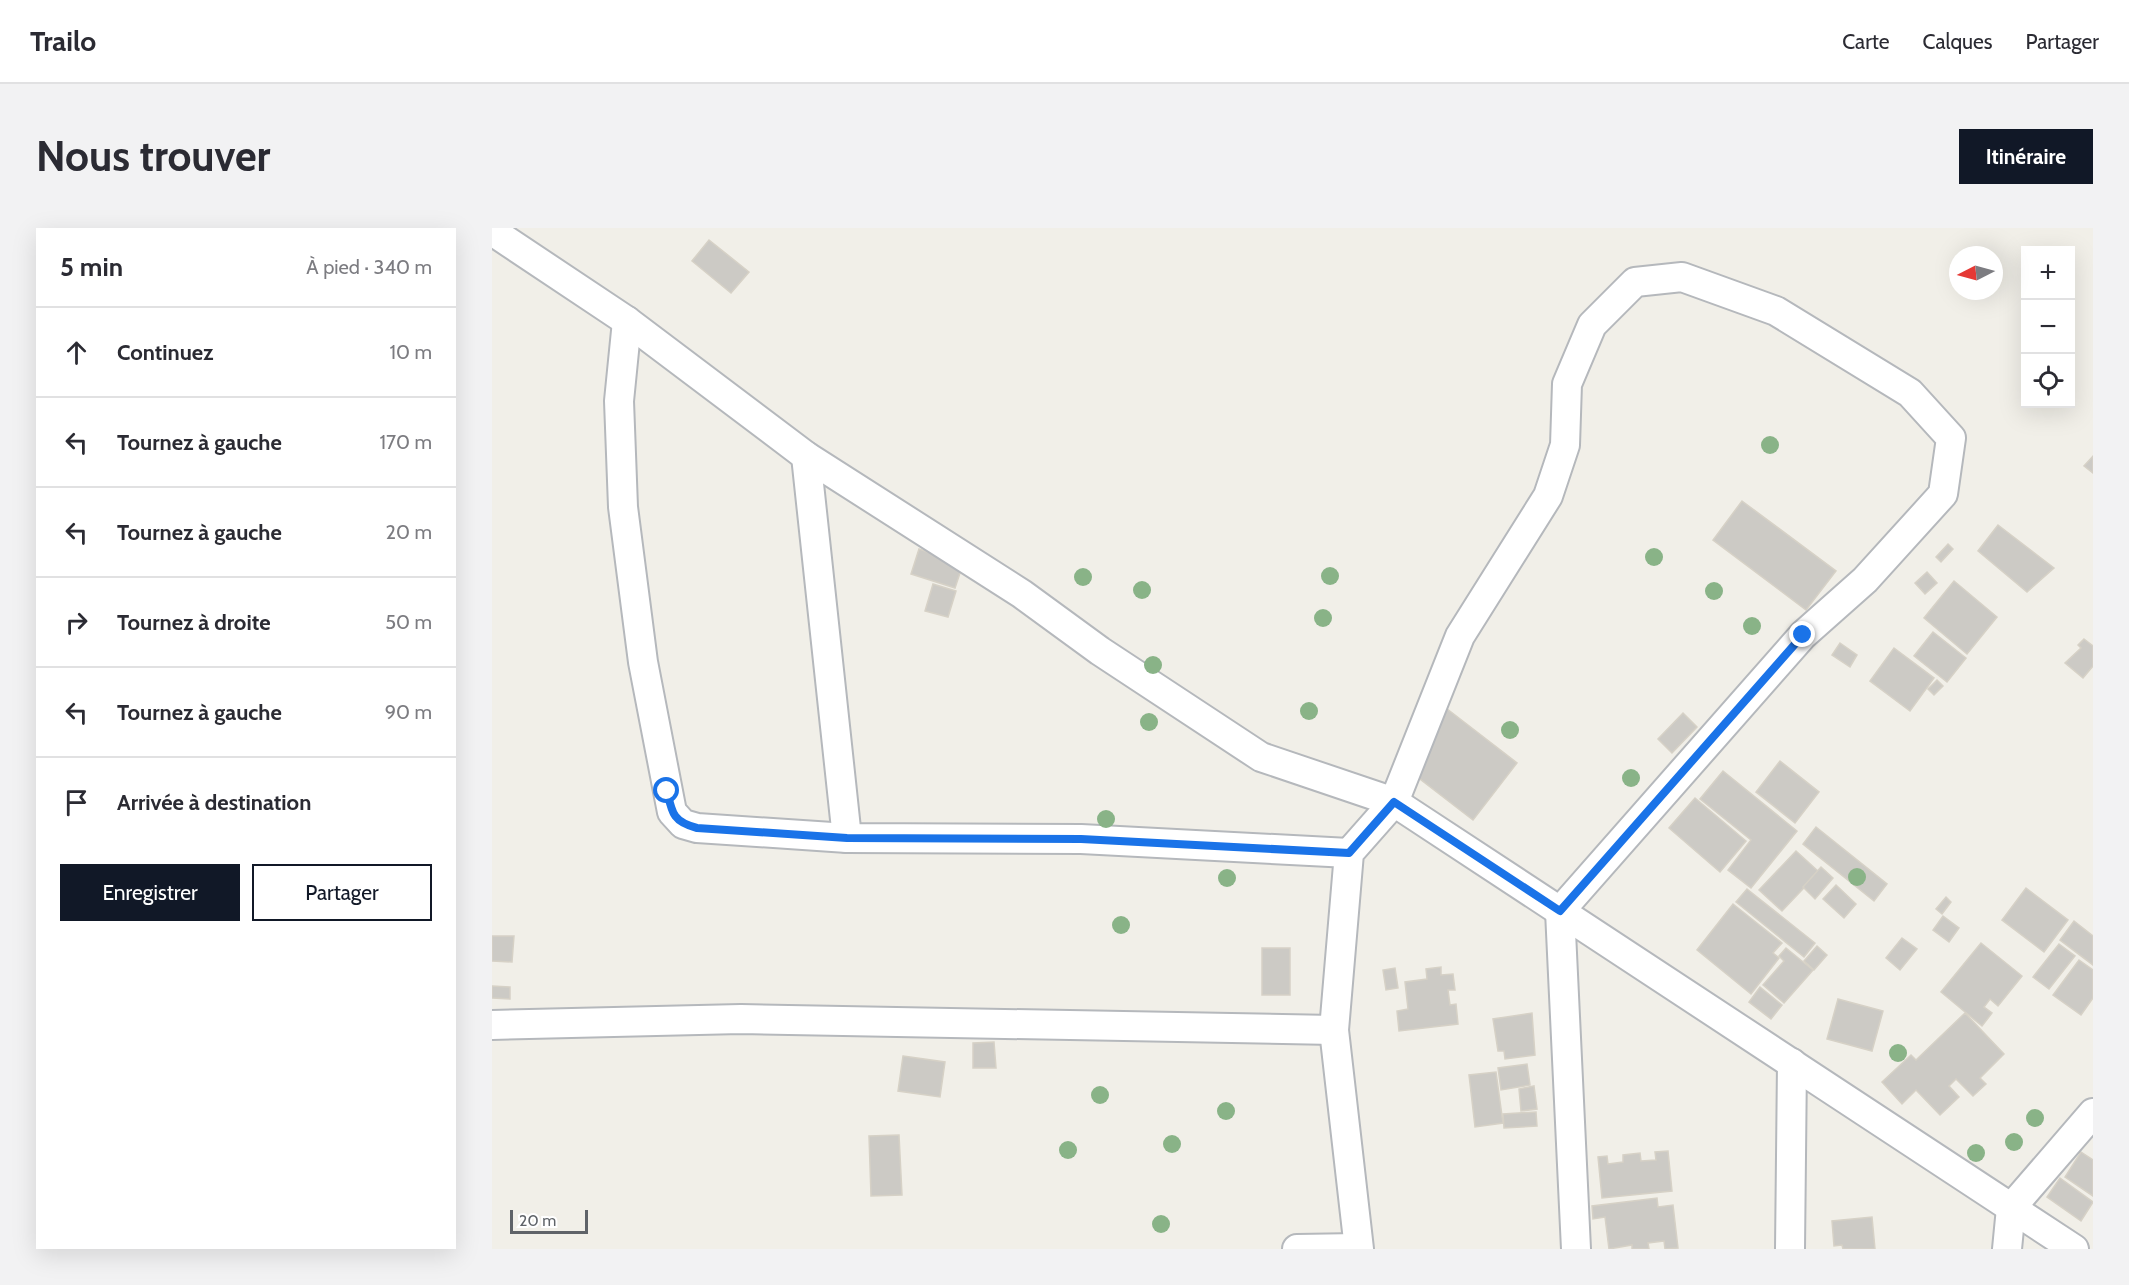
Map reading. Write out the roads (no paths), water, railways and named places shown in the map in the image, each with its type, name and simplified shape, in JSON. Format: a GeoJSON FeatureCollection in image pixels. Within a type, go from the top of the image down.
{"type":"FeatureCollection","features":[{"type":"Feature","properties":{"kind":"street"},"geometry":{"type":"LineString","coordinates":[[492,231],[627,321],[806,456],[1022,594],[1100,651],[1261,757],[1394,802],[2074,1249]]}},
{"type":"Feature","properties":{"kind":"street"},"geometry":{"type":"LineString","coordinates":[[1297,1249],[1358,1248],[1334,1030],[1349,853],[1394,802],[1460,636],[1548,496],[1564,445],[1567,384],[1592,325],[1635,282],[1682,277],[1776,311],[1910,393],[1951,438],[1943,494],[1864,580],[1803,635],[1560,911],[1576,1249]]}},
{"type":"Feature","properties":{"kind":"street"},"geometry":{"type":"LineString","coordinates":[[627,321],[619,400],[623,507],[643,662],[672,812],[683,824],[697,828],[847,838],[1081,839],[1349,853]]}},
{"type":"Feature","properties":{"kind":"street"},"geometry":{"type":"LineString","coordinates":[[806,456],[847,838]]}},
{"type":"Feature","properties":{"kind":"street"},"geometry":{"type":"LineString","coordinates":[[492,1025],[741,1019],[1334,1030]]}},
{"type":"Feature","properties":{"kind":"street"},"geometry":{"type":"LineString","coordinates":[[1790,1249],[1792,1064]]}},
{"type":"Feature","properties":{"kind":"street"},"geometry":{"type":"LineString","coordinates":[[2007,1249],[2011,1208],[2093,1113]]}}]}
